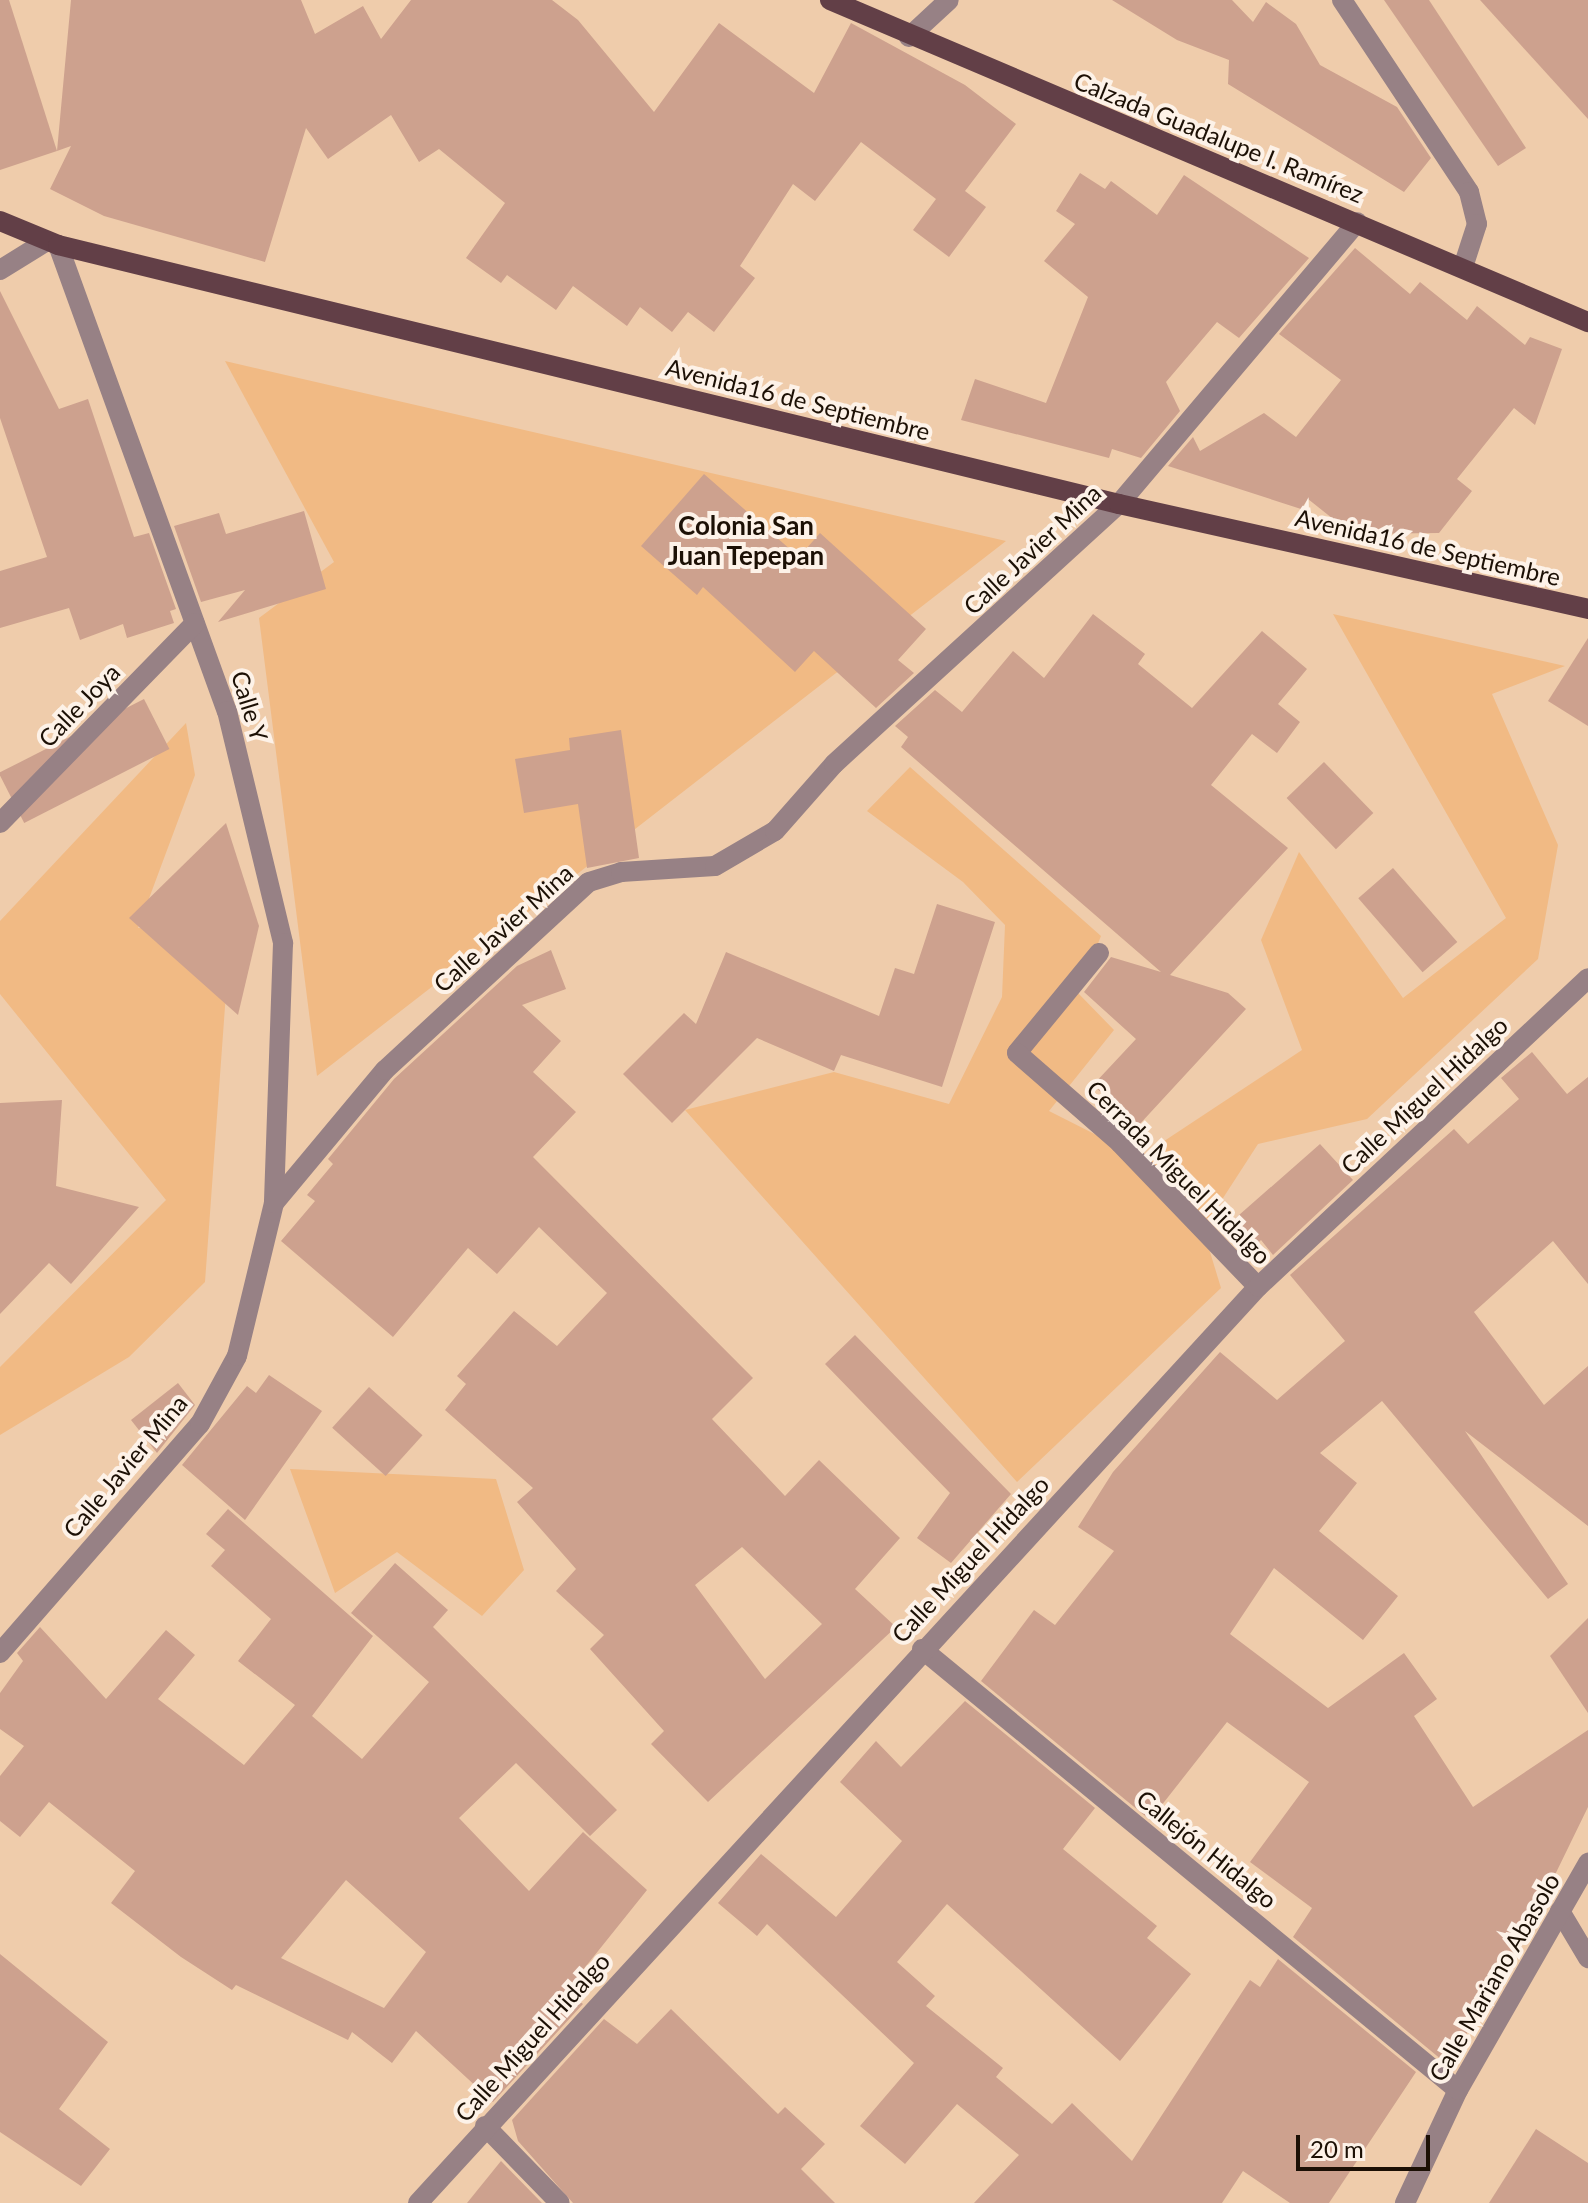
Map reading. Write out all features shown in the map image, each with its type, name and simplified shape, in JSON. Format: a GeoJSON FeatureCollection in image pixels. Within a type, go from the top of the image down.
{"type":"FeatureCollection","features":[{"type":"Feature","properties":{"kind":"main road","name":"Calzada Guadalupe I. Ramírez"},"geometry":{"type":"LineString","coordinates":[[830,0],[909,37],[1357,222],[1588,322]]}},
{"type":"Feature","properties":{"kind":"main road","name":"Avenida16 de Septiembre"},"geometry":{"type":"LineString","coordinates":[[0,221],[53,243],[1119,504],[1588,609]]}},
{"type":"Feature","properties":{"kind":"street"},"geometry":{"type":"LineString","coordinates":[[909,37],[949,0]]}},
{"type":"Feature","properties":{"kind":"street"},"geometry":{"type":"LineString","coordinates":[[1342,0],[1469,192],[1477,224],[1463,267]]}},
{"type":"Feature","properties":{"kind":"street","name":"Calle Javier Mina"},"geometry":{"type":"LineString","coordinates":[[0,1653],[200,1424],[237,1356],[274,1203],[385,1070],[589,882],[621,872],[715,866],[775,831],[834,764],[1119,504],[1357,222]]}},
{"type":"Feature","properties":{"kind":"street"},"geometry":{"type":"LineString","coordinates":[[0,270],[53,243]]}},
{"type":"Feature","properties":{"kind":"street","name":"Calle Y"},"geometry":{"type":"LineString","coordinates":[[53,243],[227,711],[283,943],[274,1203]]}},
{"type":"Feature","properties":{"kind":"street","name":"Calle Joya"},"geometry":{"type":"LineString","coordinates":[[0,823],[195,623]]}},
{"type":"Feature","properties":{"kind":"street","name":"Cerrada Miguel Hidalgo"},"geometry":{"type":"LineString","coordinates":[[1099,953],[1017,1053],[1120,1143],[1258,1287]]}},
{"type":"Feature","properties":{"kind":"street","name":"Calle Miguel Hidalgo"},"geometry":{"type":"LineString","coordinates":[[418,2203],[922,1649],[1258,1287],[1588,978]]}},
{"type":"Feature","properties":{"kind":"street","name":"Callejón Hidalgo"},"geometry":{"type":"LineString","coordinates":[[922,1649],[1458,2090]]}},
{"type":"Feature","properties":{"kind":"street","name":"Calle Mariano Abasolo"},"geometry":{"type":"LineString","coordinates":[[1405,2203],[1458,2090],[1588,1863]]}},
{"type":"Feature","properties":{"kind":"street"},"geometry":{"type":"LineString","coordinates":[[1560,1911],[1588,1958]]}},
{"type":"Feature","properties":{"kind":"street"},"geometry":{"type":"LineString","coordinates":[[485,2126],[560,2203]]}},
{"type":"Feature","properties":{"kind":"shaded area"},"geometry":{"type":"Polygon","coordinates":[[[225,361],[1006,541],[317,1076],[259,618],[334,562],[225,361]]]}},
{"type":"Feature","properties":{"kind":"shaded area"},"geometry":{"type":"Polygon","coordinates":[[[1333,614],[1565,666],[1492,694],[1558,845],[1538,959],[1367,1119],[1258,1144],[1203,1229],[1221,1288],[1017,1482],[685,1110],[834,1072],[949,1104],[1002,997],[1005,925],[963,882],[867,811],[910,767],[1101,936],[1078,993],[1114,1030],[1049,1111],[1140,1157],[1302,1050],[1261,940],[1299,852],[1403,998],[1506,918],[1333,614]]]}},
{"type":"Feature","properties":{"kind":"shaded area"},"geometry":{"type":"Polygon","coordinates":[[[186,723],[195,775],[138,928],[231,924],[205,1282],[129,1357],[0,1435],[0,1367],[166,1200],[0,994],[0,921],[186,723]]]}},
{"type":"Feature","properties":{"kind":"shaded area"},"geometry":{"type":"Polygon","coordinates":[[[290,1469],[496,1479],[524,1570],[482,1616],[397,1552],[335,1593],[290,1469]]]}},
{"type":"Feature","properties":{"kind":"building"},"geometry":{"type":"Polygon","coordinates":[[[0,0],[9,0],[57,151],[0,170],[0,0]]]}},
{"type":"Feature","properties":{"kind":"building"},"geometry":{"type":"Polygon","coordinates":[[[71,0],[301,0],[315,34],[363,6],[381,39],[411,0],[552,0],[578,20],[654,112],[719,23],[814,93],[851,23],[965,85],[1016,124],[965,191],[986,207],[949,257],[913,230],[936,199],[861,142],[815,201],[793,184],[740,266],[755,278],[714,332],[688,312],[672,332],[640,307],[627,326],[573,286],[556,310],[507,275],[501,283],[466,258],[505,203],[439,149],[419,162],[391,115],[328,159],[306,128],[265,262],[104,216],[50,189],[71,146],[57,151],[71,0]]]}},
{"type":"Feature","properties":{"kind":"building"},"geometry":{"type":"Polygon","coordinates":[[[1112,0],[1232,0],[1253,22],[1266,2],[1296,24],[1320,65],[1397,107],[1431,158],[1404,192],[1228,84],[1229,60],[1177,40],[1112,0]]]}},
{"type":"Feature","properties":{"kind":"building"},"geometry":{"type":"Polygon","coordinates":[[[1384,0],[1429,0],[1526,148],[1498,166],[1384,0]]]}},
{"type":"Feature","properties":{"kind":"building"},"geometry":{"type":"Polygon","coordinates":[[[1480,0],[1588,0],[1588,119],[1480,0]]]}},
{"type":"Feature","properties":{"kind":"building"},"geometry":{"type":"Polygon","coordinates":[[[1080,173],[1105,189],[1111,181],[1157,215],[1184,175],[1309,258],[1239,338],[1217,322],[1166,382],[1180,411],[1141,458],[1112,449],[1109,458],[961,420],[975,379],[1046,403],[1088,297],[1044,261],[1075,224],[1056,211],[1080,173]]]}},
{"type":"Feature","properties":{"kind":"building"},"geometry":{"type":"Polygon","coordinates":[[[1355,248],[1410,294],[1420,282],[1467,320],[1477,306],[1525,345],[1530,337],[1562,349],[1535,425],[1514,408],[1457,479],[1472,491],[1439,533],[1352,534],[1308,499],[1301,509],[1168,466],[1193,437],[1200,451],[1264,413],[1296,437],[1341,380],[1279,334],[1355,248]]]}},
{"type":"Feature","properties":{"kind":"building"},"geometry":{"type":"Polygon","coordinates":[[[0,291],[59,409],[88,399],[134,537],[149,533],[176,609],[170,611],[174,623],[127,638],[123,624],[80,640],[69,608],[0,628],[0,571],[47,557],[0,418],[0,291]]]}},
{"type":"Feature","properties":{"kind":"building"},"geometry":{"type":"Polygon","coordinates":[[[704,474],[799,557],[820,533],[926,629],[898,660],[914,673],[876,708],[814,651],[795,672],[703,587],[697,595],[641,546],[704,474]]]}},
{"type":"Feature","properties":{"kind":"building"},"geometry":{"type":"Polygon","coordinates":[[[304,511],[326,589],[218,622],[245,590],[201,602],[174,526],[219,513],[226,534],[304,511]]]}},
{"type":"Feature","properties":{"kind":"building"},"geometry":{"type":"Polygon","coordinates":[[[1093,614],[1145,654],[1138,664],[1192,708],[1262,631],[1307,669],[1278,704],[1300,722],[1277,753],[1252,734],[1211,785],[1288,848],[1170,975],[1228,993],[1246,1009],[1138,1126],[1093,1085],[1136,1039],[1084,992],[1111,957],[1161,972],[901,747],[908,737],[895,726],[935,690],[962,712],[1013,651],[1044,678],[1093,614]]]}},
{"type":"Feature","properties":{"kind":"building"},"geometry":{"type":"Polygon","coordinates":[[[1588,638],[1588,726],[1548,701],[1588,638]]]}},
{"type":"Feature","properties":{"kind":"building"},"geometry":{"type":"Polygon","coordinates":[[[144,699],[169,749],[24,823],[0,772],[144,699]]]}},
{"type":"Feature","properties":{"kind":"building"},"geometry":{"type":"Polygon","coordinates":[[[621,730],[639,858],[587,868],[578,804],[524,813],[515,759],[570,750],[569,738],[621,730]]]}},
{"type":"Feature","properties":{"kind":"building"},"geometry":{"type":"Polygon","coordinates":[[[1324,762],[1373,813],[1336,849],[1287,798],[1324,762]]]}},
{"type":"Feature","properties":{"kind":"building"},"geometry":{"type":"Polygon","coordinates":[[[226,823],[259,926],[238,1015],[129,918],[226,823]]]}},
{"type":"Feature","properties":{"kind":"building"},"geometry":{"type":"Polygon","coordinates":[[[1393,868],[1457,942],[1423,972],[1358,898],[1393,868]]]}},
{"type":"Feature","properties":{"kind":"building"},"geometry":{"type":"Polygon","coordinates":[[[937,904],[995,922],[942,1087],[841,1055],[834,1071],[757,1038],[672,1123],[623,1074],[684,1013],[696,1024],[726,952],[879,1016],[895,968],[914,974],[937,904]]]}},
{"type":"Feature","properties":{"kind":"building"},"geometry":{"type":"Polygon","coordinates":[[[551,950],[566,989],[522,1005],[561,1041],[533,1072],[576,1112],[533,1157],[753,1378],[712,1419],[785,1496],[819,1460],[900,1538],[855,1589],[896,1627],[708,1802],[651,1744],[664,1731],[590,1649],[604,1635],[556,1591],[576,1569],[517,1502],[533,1488],[445,1410],[466,1384],[457,1376],[514,1311],[557,1346],[607,1293],[539,1227],[497,1274],[468,1248],[393,1337],[281,1241],[315,1201],[307,1195],[333,1164],[328,1159],[394,1079],[517,966],[551,950]],[[742,1547],[695,1585],[765,1679],[822,1624],[742,1547]]]}},
{"type":"Feature","properties":{"kind":"building"},"geometry":{"type":"Polygon","coordinates":[[[1532,1052],[1567,1094],[1588,1077],[1588,1284],[1553,1241],[1474,1312],[1544,1405],[1588,1366],[1588,1526],[1465,1431],[1568,1584],[1548,1599],[1382,1401],[1320,1453],[1357,1483],[1319,1531],[1398,1596],[1363,1640],[1274,1568],[1230,1634],[1328,1708],[1404,1653],[1437,1699],[1414,1716],[1473,1807],[1588,1730],[1588,1807],[1531,1924],[1448,2065],[1293,1937],[1312,1908],[1250,1862],[1309,1782],[1227,1722],[1150,1820],[981,1681],[1034,1610],[1055,1625],[1114,1551],[1078,1527],[1113,1472],[1220,1352],[1277,1400],[1345,1341],[1290,1275],[1454,1129],[1468,1144],[1519,1099],[1501,1078],[1532,1052]]]}},
{"type":"Feature","properties":{"kind":"building"},"geometry":{"type":"Polygon","coordinates":[[[62,1100],[56,1186],[139,1207],[71,1284],[49,1263],[0,1314],[0,1103],[62,1100]]]}},
{"type":"Feature","properties":{"kind":"building"},"geometry":{"type":"Polygon","coordinates":[[[1320,1144],[1353,1180],[1273,1255],[1261,1240],[1245,1255],[1222,1230],[1320,1144]]]}},
{"type":"Feature","properties":{"kind":"building"},"geometry":{"type":"Polygon","coordinates":[[[855,1335],[1011,1494],[951,1563],[917,1538],[950,1493],[825,1364],[855,1335]]]}},
{"type":"Feature","properties":{"kind":"building"},"geometry":{"type":"Polygon","coordinates":[[[269,1375],[322,1411],[245,1520],[182,1465],[247,1386],[256,1393],[269,1375]]]}},
{"type":"Feature","properties":{"kind":"building"},"geometry":{"type":"Polygon","coordinates":[[[178,1383],[195,1405],[157,1453],[131,1420],[178,1383]]]}},
{"type":"Feature","properties":{"kind":"building"},"geometry":{"type":"Polygon","coordinates":[[[369,1387],[423,1435],[386,1476],[332,1428],[369,1387]]]}},
{"type":"Feature","properties":{"kind":"building"},"geometry":{"type":"Polygon","coordinates":[[[228,1509],[373,1636],[312,1716],[362,1759],[429,1682],[351,1613],[395,1563],[448,1610],[433,1627],[617,1810],[590,1836],[516,1763],[459,1818],[529,1891],[583,1832],[647,1890],[566,1991],[583,2004],[493,2102],[416,2031],[392,2063],[352,2032],[348,2040],[236,1985],[232,1990],[181,1957],[111,1903],[135,1871],[49,1802],[20,1837],[0,1821],[0,1776],[24,1746],[0,1729],[0,1693],[23,1661],[17,1653],[40,1627],[106,1699],[166,1630],[195,1655],[158,1699],[244,1765],[295,1705],[238,1661],[271,1619],[211,1566],[225,1550],[206,1534],[228,1509]],[[346,1880],[281,1958],[384,2008],[426,1952],[346,1880]]]}},
{"type":"Feature","properties":{"kind":"building"},"geometry":{"type":"Polygon","coordinates":[[[1588,1618],[1588,1713],[1550,1656],[1588,1618]]]}},
{"type":"Feature","properties":{"kind":"building"},"geometry":{"type":"Polygon","coordinates":[[[965,1701],[1095,1808],[1063,1849],[1157,1926],[1147,1938],[1191,1974],[1120,2061],[947,1904],[897,1962],[935,1996],[926,2006],[1003,2068],[996,2077],[1052,2124],[1072,2103],[1132,2161],[1250,1980],[1260,1987],[1278,1959],[1416,2072],[1329,2203],[1290,2203],[1243,2171],[1222,2203],[974,2203],[1019,2155],[957,2104],[905,2164],[860,2126],[914,2063],[767,1924],[757,1936],[718,1903],[761,1854],[836,1917],[902,1841],[840,1782],[876,1741],[901,1767],[965,1701]]]}},
{"type":"Feature","properties":{"kind":"building"},"geometry":{"type":"Polygon","coordinates":[[[0,1954],[108,2042],[59,2109],[110,2149],[81,2186],[0,2132],[0,1954]]]}},
{"type":"Feature","properties":{"kind":"building"},"geometry":{"type":"Polygon","coordinates":[[[671,2009],[778,2114],[785,2107],[825,2144],[801,2169],[835,2203],[573,2203],[518,2141],[512,2120],[604,2019],[637,2044],[671,2009]]]}},
{"type":"Feature","properties":{"kind":"building"},"geometry":{"type":"Polygon","coordinates":[[[1536,2129],[1588,2163],[1588,2203],[1489,2203],[1536,2129]]]}},
{"type":"Feature","properties":{"kind":"building"},"geometry":{"type":"Polygon","coordinates":[[[501,2161],[542,2203],[467,2203],[501,2161]]]}},
{"type":"Feature","properties":{"kind":"district","name":"Colonia San Juan Tepepan"},"geometry":{"type":"Point","coordinates":[746,541]}}]}
